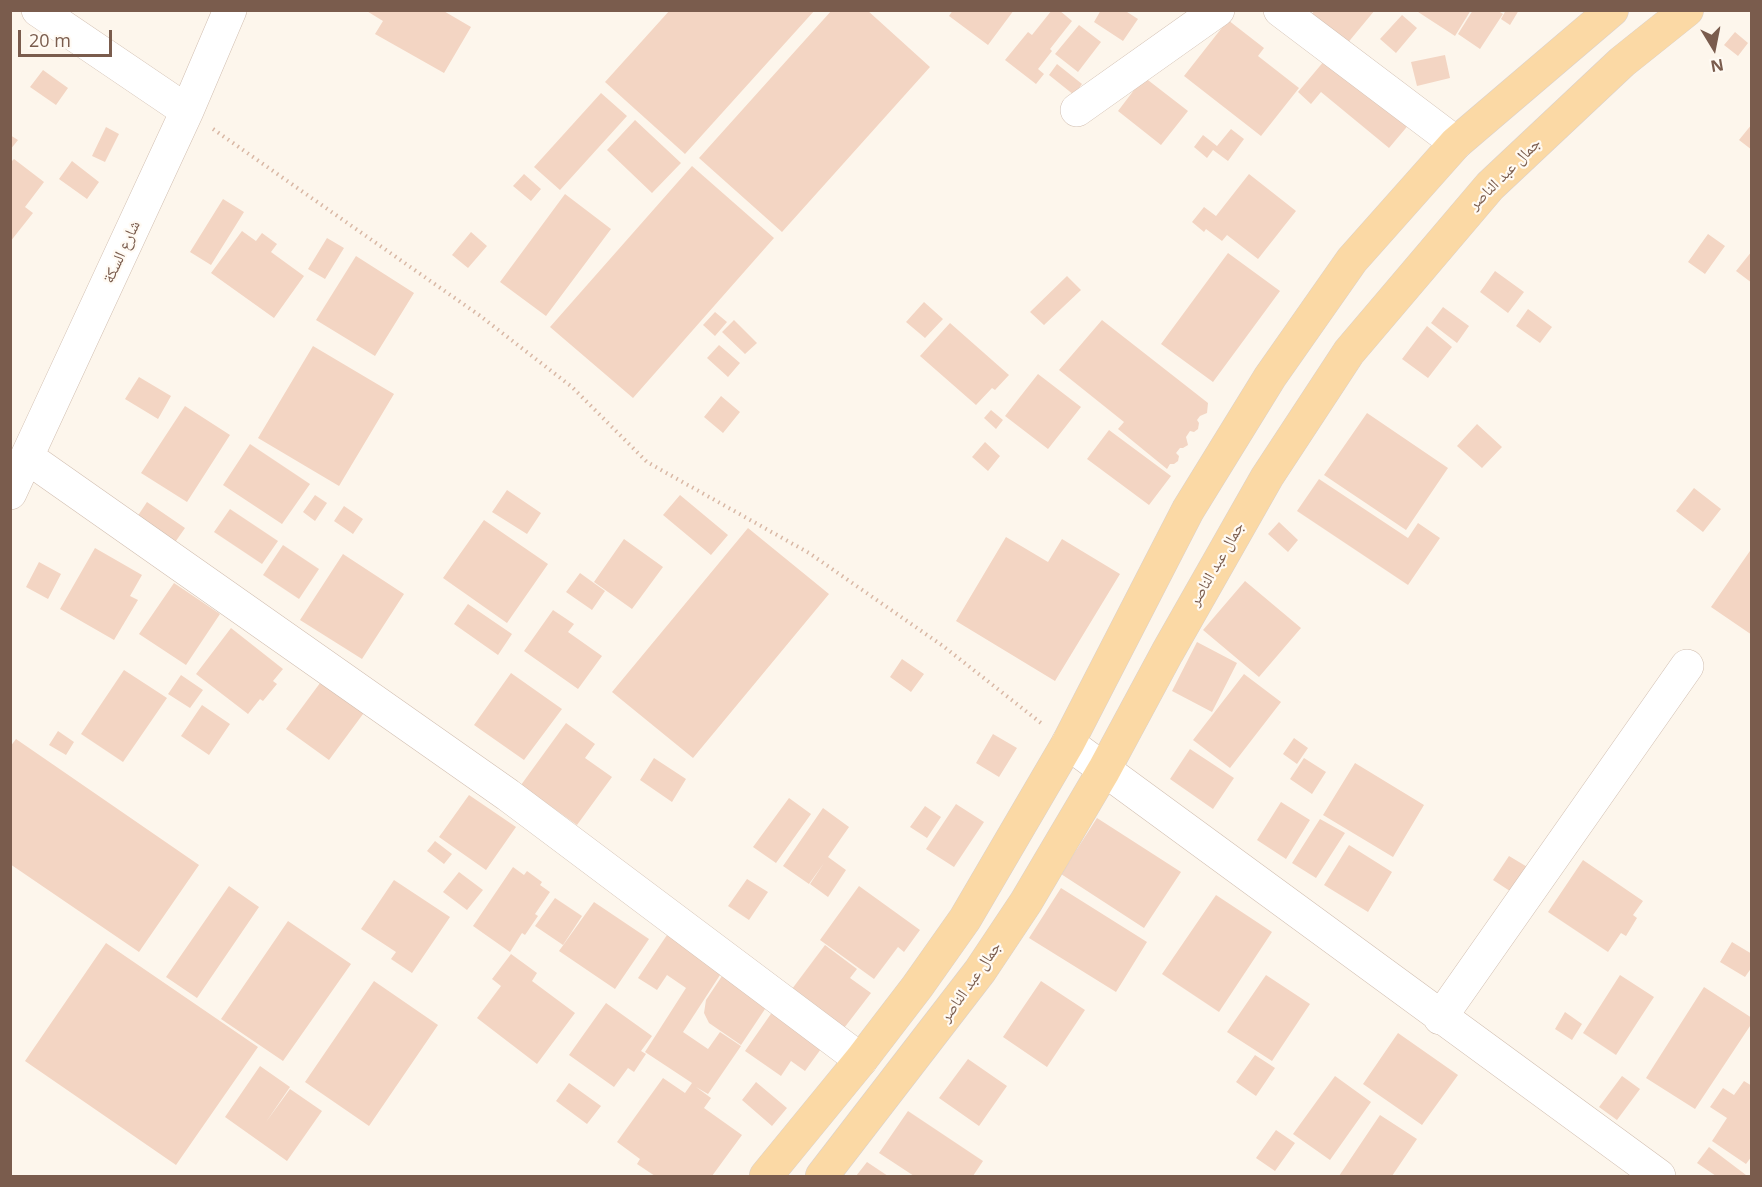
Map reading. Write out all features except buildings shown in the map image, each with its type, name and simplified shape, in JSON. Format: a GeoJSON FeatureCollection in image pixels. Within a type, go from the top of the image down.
{"type":"FeatureCollection","features":[{"type":"Feature","properties":{"kind":"main road"},"geometry":{"type":"LineString","coordinates":[[766,1176],[861,1060],[965,920],[1068,743],[1188,510],[1270,376],[1352,260],[1456,143],[1612,10]]}},
{"type":"Feature","properties":{"kind":"main road","name":"جمال عبد الناصر"},"geometry":{"type":"LineString","coordinates":[[822,1176],[980,971],[1026,902],[1104,770],[1167,653],[1267,477],[1349,352],[1490,186],[1622,62],[1687,10]]}},
{"type":"Feature","properties":{"kind":"street"},"geometry":{"type":"LineString","coordinates":[[38,10],[187,111]]}},
{"type":"Feature","properties":{"kind":"street","name":"شارع السكة"},"geometry":{"type":"LineString","coordinates":[[10,493],[187,111],[230,10]]}},
{"type":"Feature","properties":{"kind":"street"},"geometry":{"type":"LineString","coordinates":[[1077,110],[1218,10]]}},
{"type":"Feature","properties":{"kind":"street"},"geometry":{"type":"LineString","coordinates":[[1281,10],[1456,143]]}},
{"type":"Feature","properties":{"kind":"street"},"geometry":{"type":"LineString","coordinates":[[27,457],[508,795],[861,1060]]}},
{"type":"Feature","properties":{"kind":"street"},"geometry":{"type":"LineString","coordinates":[[1440,1018],[1687,666]]}},
{"type":"Feature","properties":{"kind":"street"},"geometry":{"type":"LineString","coordinates":[[1068,743],[1440,1018],[1659,1176]]}},
{"type":"Feature","properties":{"kind":"path"},"geometry":{"type":"LineString","coordinates":[[187,111],[488,322],[572,387],[647,462],[809,553],[943,646],[1068,743]]}}]}
